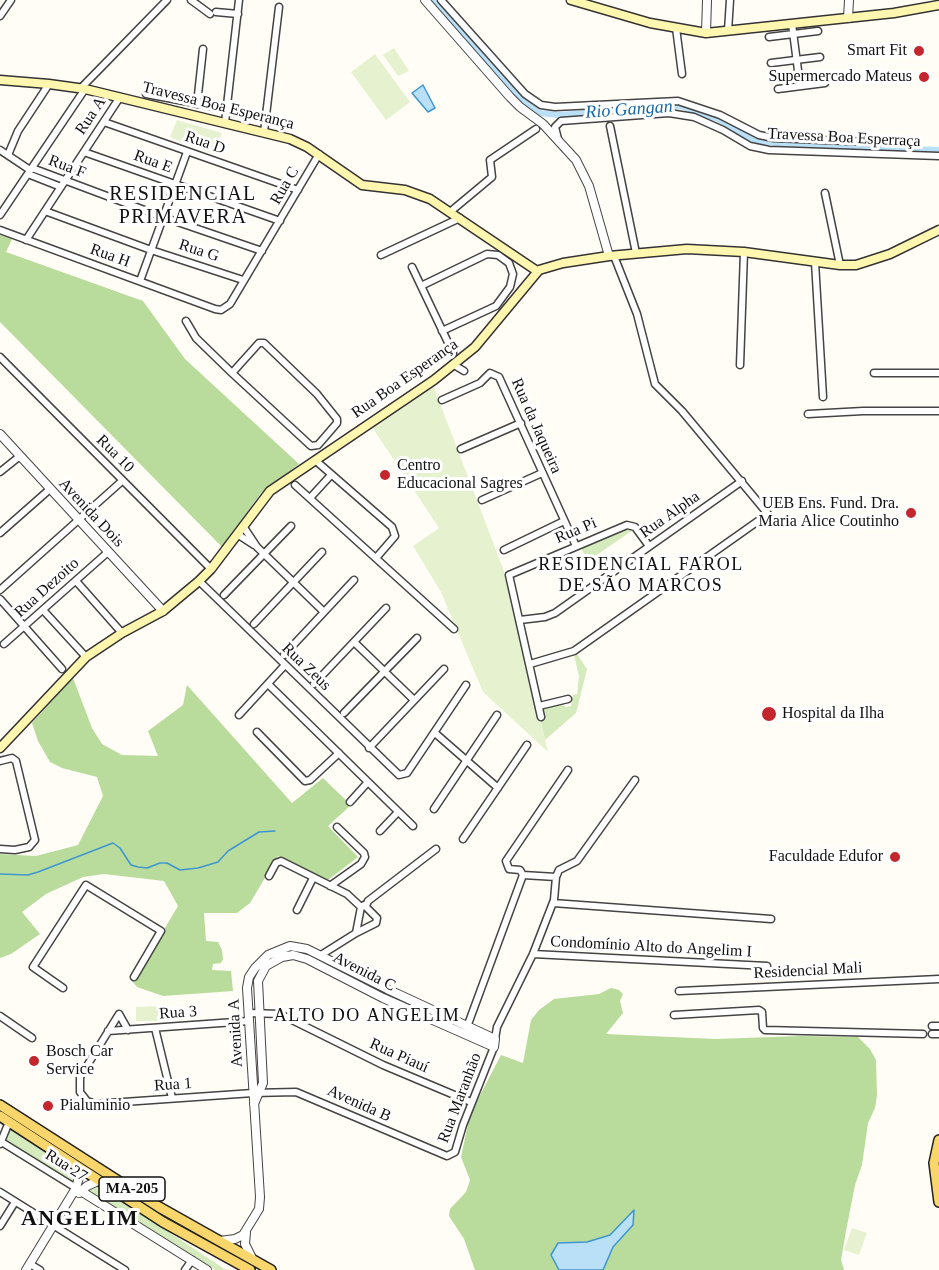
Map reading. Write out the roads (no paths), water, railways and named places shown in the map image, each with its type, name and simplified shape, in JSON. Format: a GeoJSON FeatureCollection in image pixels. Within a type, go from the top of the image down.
{"type":"FeatureCollection","features":[{"type":"Feature","properties":{"kind":"main road"},"geometry":{"type":"LineString","coordinates":[[571,0],[627,17],[706,33],[793,29],[848,18],[939,5]]}},
{"type":"Feature","properties":{"kind":"main road","name":"Travessa Boa Esperança"},"geometry":{"type":"LineString","coordinates":[[0,80],[83,89],[264,132],[300,143],[362,185],[405,190],[450,212],[529,269]]}},
{"type":"Feature","properties":{"kind":"main road"},"geometry":{"type":"LineString","coordinates":[[529,269],[611,256],[687,249],[744,252],[840,265],[856,265],[872,261],[939,230]]}},
{"type":"Feature","properties":{"kind":"main road","name":"Rua Boa Esperança"},"geometry":{"type":"LineString","coordinates":[[0,748],[86,657],[122,633],[163,611],[199,581],[211,569],[270,491],[454,365],[484,337],[529,269]]}},
{"type":"Feature","properties":{"kind":"main road","name":"MA-205"},"geometry":{"type":"LineString","coordinates":[[0,1105],[159,1207],[220,1241],[252,1266]]}},
{"type":"Feature","properties":{"kind":"main road","name":"MA-205"},"geometry":{"type":"LineString","coordinates":[[0,1116],[173,1228],[252,1266],[271,1270]]}},
{"type":"Feature","properties":{"kind":"main road"},"geometry":{"type":"LineString","coordinates":[[939,1140],[934,1158],[939,1202]]}},
{"type":"Feature","properties":{"kind":"main road"},"geometry":{"type":"LineString","coordinates":[[81,1170],[90,1168],[143,1201],[159,1207]]}},
{"type":"Feature","properties":{"kind":"main road"},"geometry":{"type":"LineString","coordinates":[[934,1169],[939,1178]]}},
{"type":"Feature","properties":{"kind":"street"},"geometry":{"type":"LineString","coordinates":[[0,16],[11,0]]}},
{"type":"Feature","properties":{"kind":"street"},"geometry":{"type":"LineString","coordinates":[[0,215],[83,89],[167,0]]}},
{"type":"Feature","properties":{"kind":"street"},"geometry":{"type":"LineString","coordinates":[[190,0],[213,13],[238,14]]}},
{"type":"Feature","properties":{"kind":"street"},"geometry":{"type":"LineString","coordinates":[[225,123],[239,0]]}},
{"type":"Feature","properties":{"kind":"street"},"geometry":{"type":"LineString","coordinates":[[425,0],[515,102],[543,124],[576,160],[586,177],[611,256],[637,314],[655,384],[682,411],[768,514],[574,651],[530,664]]}},
{"type":"Feature","properties":{"kind":"street"},"geometry":{"type":"LineString","coordinates":[[441,0],[525,94],[541,105],[555,107],[678,101],[702,107],[759,135],[774,138],[871,142]]}},
{"type":"Feature","properties":{"kind":"street"},"geometry":{"type":"LineString","coordinates":[[706,33],[707,0]]}},
{"type":"Feature","properties":{"kind":"street"},"geometry":{"type":"LineString","coordinates":[[728,31],[730,0]]}},
{"type":"Feature","properties":{"kind":"street"},"geometry":{"type":"LineString","coordinates":[[848,18],[849,0]]}},
{"type":"Feature","properties":{"kind":"street"},"geometry":{"type":"LineString","coordinates":[[264,132],[279,6]]}},
{"type":"Feature","properties":{"kind":"street"},"geometry":{"type":"LineString","coordinates":[[676,28],[682,74]]}},
{"type":"Feature","properties":{"kind":"street"},"geometry":{"type":"LineString","coordinates":[[793,29],[800,86]]}},
{"type":"Feature","properties":{"kind":"street"},"geometry":{"type":"LineString","coordinates":[[769,37],[793,29],[818,31]]}},
{"type":"Feature","properties":{"kind":"street"},"geometry":{"type":"LineString","coordinates":[[197,104],[203,49]]}},
{"type":"Feature","properties":{"kind":"street"},"geometry":{"type":"LineString","coordinates":[[771,63],[820,57]]}},
{"type":"Feature","properties":{"kind":"street"},"geometry":{"type":"LineString","coordinates":[[778,89],[825,83]]}},
{"type":"Feature","properties":{"kind":"street"},"geometry":{"type":"LineString","coordinates":[[8,155],[18,131],[49,84]]}},
{"type":"Feature","properties":{"kind":"street"},"geometry":{"type":"LineString","coordinates":[[146,94],[226,109]]}},
{"type":"Feature","properties":{"kind":"street","name":"Rua A"},"geometry":{"type":"LineString","coordinates":[[26,240],[120,97]]}},
{"type":"Feature","properties":{"kind":"street"},"geometry":{"type":"LineString","coordinates":[[205,119],[206,105]]}},
{"type":"Feature","properties":{"kind":"street","name":"Travessa Boa Esperraça"},"geometry":{"type":"LineString","coordinates":[[559,140],[555,127],[561,121],[669,113],[694,117],[750,146],[769,150],[939,156]]}},
{"type":"Feature","properties":{"kind":"street","name":"Rua D"},"geometry":{"type":"LineString","coordinates":[[104,122],[297,190]]}},
{"type":"Feature","properties":{"kind":"street"},"geometry":{"type":"LineString","coordinates":[[610,126],[636,253]]}},
{"type":"Feature","properties":{"kind":"street"},"geometry":{"type":"LineString","coordinates":[[450,212],[492,177],[490,160],[537,129]]}},
{"type":"Feature","properties":{"kind":"street","name":"Rua F"},"geometry":{"type":"LineString","coordinates":[[0,150],[30,171],[63,184],[262,250]]}},
{"type":"Feature","properties":{"kind":"street","name":"Rua E"},"geometry":{"type":"LineString","coordinates":[[84,152],[280,220]]}},
{"type":"Feature","properties":{"kind":"street"},"geometry":{"type":"LineString","coordinates":[[140,281],[187,152]]}},
{"type":"Feature","properties":{"kind":"street","name":"Rua C"},"geometry":{"type":"LineString","coordinates":[[210,307],[219,310],[225,308],[318,154]]}},
{"type":"Feature","properties":{"kind":"street"},"geometry":{"type":"LineString","coordinates":[[825,193],[840,265]]}},
{"type":"Feature","properties":{"kind":"street","name":"Rua G"},"geometry":{"type":"LineString","coordinates":[[45,211],[151,250],[243,280]]}},
{"type":"Feature","properties":{"kind":"street"},"geometry":{"type":"LineString","coordinates":[[381,255],[460,218]]}},
{"type":"Feature","properties":{"kind":"street","name":"Rua H"},"geometry":{"type":"LineString","coordinates":[[0,230],[210,307]]}},
{"type":"Feature","properties":{"kind":"street"},"geometry":{"type":"LineString","coordinates":[[740,365],[744,252]]}},
{"type":"Feature","properties":{"kind":"street"},"geometry":{"type":"LineString","coordinates":[[421,286],[487,254],[498,255],[509,263],[513,274],[510,287],[496,306],[442,331]]}},
{"type":"Feature","properties":{"kind":"street"},"geometry":{"type":"LineString","coordinates":[[815,262],[823,397]]}},
{"type":"Feature","properties":{"kind":"street"},"geometry":{"type":"LineString","coordinates":[[412,267],[453,353]]}},
{"type":"Feature","properties":{"kind":"street"},"geometry":{"type":"LineString","coordinates":[[186,321],[196,338],[311,446],[318,445],[324,453]]}},
{"type":"Feature","properties":{"kind":"street","name":"Rua Boa Esperança"},"geometry":{"type":"LineString","coordinates":[[232,372],[259,343],[264,343],[317,394],[337,419],[337,423],[318,445]]}},
{"type":"Feature","properties":{"kind":"street","name":"Rua 10"},"geometry":{"type":"LineString","coordinates":[[0,357],[211,569]]}},
{"type":"Feature","properties":{"kind":"street"},"geometry":{"type":"LineString","coordinates":[[454,365],[464,371]]}},
{"type":"Feature","properties":{"kind":"street","name":"Rua da Jaqueira"},"geometry":{"type":"LineString","coordinates":[[442,400],[480,382],[490,373],[499,377],[576,546]]}},
{"type":"Feature","properties":{"kind":"street"},"geometry":{"type":"LineString","coordinates":[[874,373],[939,373]]}},
{"type":"Feature","properties":{"kind":"street"},"geometry":{"type":"LineString","coordinates":[[808,414],[939,411]]}},
{"type":"Feature","properties":{"kind":"street"},"geometry":{"type":"LineString","coordinates":[[461,449],[521,423]]}},
{"type":"Feature","properties":{"kind":"street","name":"Avenida Dois"},"geometry":{"type":"LineString","coordinates":[[0,434],[163,611]]}},
{"type":"Feature","properties":{"kind":"street"},"geometry":{"type":"LineString","coordinates":[[0,472],[20,456]]}},
{"type":"Feature","properties":{"kind":"street"},"geometry":{"type":"LineString","coordinates":[[315,459],[387,522],[394,531],[395,536],[376,558]]}},
{"type":"Feature","properties":{"kind":"street"},"geometry":{"type":"LineString","coordinates":[[482,500],[542,473]]}},
{"type":"Feature","properties":{"kind":"street"},"geometry":{"type":"LineString","coordinates":[[310,498],[331,475]]}},
{"type":"Feature","properties":{"kind":"street"},"geometry":{"type":"LineString","coordinates":[[0,590],[122,480]]}},
{"type":"Feature","properties":{"kind":"street","name":"Rua Alpha"},"geometry":{"type":"LineString","coordinates":[[519,620],[545,617],[555,613],[742,481]]}},
{"type":"Feature","properties":{"kind":"street"},"geometry":{"type":"LineString","coordinates":[[295,485],[454,629]]}},
{"type":"Feature","properties":{"kind":"street"},"geometry":{"type":"LineString","coordinates":[[0,533],[50,489]]}},
{"type":"Feature","properties":{"kind":"street"},"geometry":{"type":"LineString","coordinates":[[504,550],[564,521]]}},
{"type":"Feature","properties":{"kind":"street","name":"Rua Pi"},"geometry":{"type":"LineString","coordinates":[[542,717],[509,580],[511,573],[627,525],[634,527],[649,546]]}},
{"type":"Feature","properties":{"kind":"street"},"geometry":{"type":"LineString","coordinates":[[243,526],[257,547]]}},
{"type":"Feature","properties":{"kind":"street"},"geometry":{"type":"LineString","coordinates":[[224,595],[291,526]]}},
{"type":"Feature","properties":{"kind":"street"},"geometry":{"type":"LineString","coordinates":[[237,534],[264,553],[324,612]]}},
{"type":"Feature","properties":{"kind":"street","name":"Rua Dezoito"},"geometry":{"type":"LineString","coordinates":[[4,645],[108,552]]}},
{"type":"Feature","properties":{"kind":"street"},"geometry":{"type":"LineString","coordinates":[[254,624],[322,552]]}},
{"type":"Feature","properties":{"kind":"street"},"geometry":{"type":"LineString","coordinates":[[284,655],[354,580]]}},
{"type":"Feature","properties":{"kind":"street"},"geometry":{"type":"LineString","coordinates":[[76,581],[122,633]]}},
{"type":"Feature","properties":{"kind":"street","name":"Rua Zeus"},"geometry":{"type":"LineString","coordinates":[[199,581],[395,772],[403,775],[407,773],[435,733]]}},
{"type":"Feature","properties":{"kind":"street"},"geometry":{"type":"LineString","coordinates":[[0,599],[62,669]]}},
{"type":"Feature","properties":{"kind":"street"},"geometry":{"type":"LineString","coordinates":[[314,684],[386,608]]}},
{"type":"Feature","properties":{"kind":"street"},"geometry":{"type":"LineString","coordinates":[[44,610],[86,657]]}},
{"type":"Feature","properties":{"kind":"street"},"geometry":{"type":"LineString","coordinates":[[344,713],[417,638]]}},
{"type":"Feature","properties":{"kind":"street"},"geometry":{"type":"LineString","coordinates":[[354,642],[414,700]]}},
{"type":"Feature","properties":{"kind":"street"},"geometry":{"type":"LineString","coordinates":[[239,715],[285,665]]}},
{"type":"Feature","properties":{"kind":"street"},"geometry":{"type":"LineString","coordinates":[[369,747],[444,669]]}},
{"type":"Feature","properties":{"kind":"street"},"geometry":{"type":"LineString","coordinates":[[268,684],[413,826]]}},
{"type":"Feature","properties":{"kind":"street"},"geometry":{"type":"LineString","coordinates":[[466,685],[435,733],[498,788]]}},
{"type":"Feature","properties":{"kind":"street"},"geometry":{"type":"LineString","coordinates":[[539,706],[568,699]]}},
{"type":"Feature","properties":{"kind":"street"},"geometry":{"type":"LineString","coordinates":[[434,808],[497,715]]}},
{"type":"Feature","properties":{"kind":"street"},"geometry":{"type":"LineString","coordinates":[[257,732],[305,781],[310,780],[339,753]]}},
{"type":"Feature","properties":{"kind":"street"},"geometry":{"type":"LineString","coordinates":[[463,838],[527,745]]}},
{"type":"Feature","properties":{"kind":"street"},"geometry":{"type":"LineString","coordinates":[[0,761],[7,758],[16,760],[35,840],[29,847],[15,850],[0,849]]}},
{"type":"Feature","properties":{"kind":"street"},"geometry":{"type":"LineString","coordinates":[[523,875],[520,870],[509,869],[506,861],[568,770]]}},
{"type":"Feature","properties":{"kind":"street"},"geometry":{"type":"LineString","coordinates":[[495,1043],[497,1028],[533,954],[553,903],[556,877],[562,868],[577,861],[635,780]]}},
{"type":"Feature","properties":{"kind":"street"},"geometry":{"type":"LineString","coordinates":[[350,802],[368,782]]}},
{"type":"Feature","properties":{"kind":"street"},"geometry":{"type":"LineString","coordinates":[[380,831],[398,812]]}},
{"type":"Feature","properties":{"kind":"street"},"geometry":{"type":"LineString","coordinates":[[330,886],[361,864],[365,857],[364,853],[337,827]]}},
{"type":"Feature","properties":{"kind":"street"},"geometry":{"type":"LineString","coordinates":[[356,933],[368,900],[436,849]]}},
{"type":"Feature","properties":{"kind":"street"},"geometry":{"type":"LineString","coordinates":[[270,876],[276,863],[281,861],[347,894],[364,906],[378,921],[321,956]]}},
{"type":"Feature","properties":{"kind":"street"},"geometry":{"type":"LineString","coordinates":[[523,875],[556,877]]}},
{"type":"Feature","properties":{"kind":"street"},"geometry":{"type":"LineString","coordinates":[[467,1027],[523,875]]}},
{"type":"Feature","properties":{"kind":"street"},"geometry":{"type":"LineString","coordinates":[[297,910],[313,878]]}},
{"type":"Feature","properties":{"kind":"street"},"geometry":{"type":"LineString","coordinates":[[63,988],[33,967],[86,885],[161,931],[134,977]]}},
{"type":"Feature","properties":{"kind":"street"},"geometry":{"type":"LineString","coordinates":[[553,903],[771,919]]}},
{"type":"Feature","properties":{"kind":"street","name":"Avenida C"},"geometry":{"type":"LineString","coordinates":[[290,946],[307,949],[495,1043]]}},
{"type":"Feature","properties":{"kind":"street","name":"Avenida A"},"geometry":{"type":"LineString","coordinates":[[257,1093],[249,1017],[248,982],[255,968],[268,955],[290,946]]}},
{"type":"Feature","properties":{"kind":"street","name":"Condomínio Alto do Angelim I"},"geometry":{"type":"LineString","coordinates":[[533,954],[767,966]]}},
{"type":"Feature","properties":{"kind":"street","name":"Avenida C"},"geometry":{"type":"LineString","coordinates":[[278,958],[293,955],[308,958],[382,998],[495,1043]]}},
{"type":"Feature","properties":{"kind":"street","name":"Avenida A"},"geometry":{"type":"LineString","coordinates":[[247,1231],[256,1217],[260,1204],[254,1104],[263,1083],[257,986],[259,976],[266,966],[278,958]]}},
{"type":"Feature","properties":{"kind":"street","name":"Residencial Mali"},"geometry":{"type":"LineString","coordinates":[[679,991],[939,979]]}},
{"type":"Feature","properties":{"kind":"street"},"geometry":{"type":"LineString","coordinates":[[382,998],[387,989]]}},
{"type":"Feature","properties":{"kind":"street"},"geometry":{"type":"LineString","coordinates":[[674,1015],[759,1010],[762,1012],[765,1030],[922,1034]]}},
{"type":"Feature","properties":{"kind":"street","name":"Rua Piauí"},"geometry":{"type":"LineString","coordinates":[[249,1017],[258,1013],[280,1014],[383,1065],[471,1102]]}},
{"type":"Feature","properties":{"kind":"street"},"geometry":{"type":"LineString","coordinates":[[108,1031],[119,1014],[128,1030]]}},
{"type":"Feature","properties":{"kind":"street"},"geometry":{"type":"LineString","coordinates":[[0,1016],[32,1038]]}},
{"type":"Feature","properties":{"kind":"street","name":"Rua 3"},"geometry":{"type":"LineString","coordinates":[[108,1031],[249,1017]]}},
{"type":"Feature","properties":{"kind":"street"},"geometry":{"type":"LineString","coordinates":[[155,1028],[172,1098]]}},
{"type":"Feature","properties":{"kind":"street","name":"Rua 1"},"geometry":{"type":"LineString","coordinates":[[108,1031],[79,1080],[82,1095],[87,1101],[95,1104],[257,1093]]}},
{"type":"Feature","properties":{"kind":"street","name":"Rua Maranhão"},"geometry":{"type":"LineString","coordinates":[[449,1156],[455,1152],[471,1102],[495,1043]]}},
{"type":"Feature","properties":{"kind":"street","name":"Avenida B"},"geometry":{"type":"LineString","coordinates":[[257,1093],[291,1091],[305,1094],[441,1155],[449,1156]]}},
{"type":"Feature","properties":{"kind":"street"},"geometry":{"type":"LineString","coordinates":[[1,1142],[9,1122]]}},
{"type":"Feature","properties":{"kind":"street","name":"Rua 27"},"geometry":{"type":"LineString","coordinates":[[1,1142],[207,1270]]}},
{"type":"Feature","properties":{"kind":"street"},"geometry":{"type":"LineString","coordinates":[[32,1268],[78,1190],[81,1170]]}},
{"type":"Feature","properties":{"kind":"street"},"geometry":{"type":"LineString","coordinates":[[78,1190],[98,1181]]}},
{"type":"Feature","properties":{"kind":"street"},"geometry":{"type":"LineString","coordinates":[[0,1192],[125,1270]]}},
{"type":"Feature","properties":{"kind":"street"},"geometry":{"type":"LineString","coordinates":[[0,1226],[15,1202]]}},
{"type":"Feature","properties":{"kind":"street"},"geometry":{"type":"LineString","coordinates":[[220,1241],[235,1239],[247,1231]]}},
{"type":"Feature","properties":{"kind":"street"},"geometry":{"type":"LineString","coordinates":[[247,1231],[245,1245],[252,1266]]}},
{"type":"Feature","properties":{"kind":"street"},"geometry":{"type":"LineString","coordinates":[[185,1270],[192,1260]]}},
{"type":"Feature","properties":{"kind":"water"},"geometry":{"type":"Polygon","coordinates":[[[423,85],[435,108],[428,112],[412,93],[423,85]]]}},
{"type":"Feature","properties":{"kind":"water"},"geometry":{"type":"Polygon","coordinates":[[[634,1210],[633,1225],[613,1247],[603,1270],[559,1270],[551,1255],[558,1243],[587,1242],[610,1235],[634,1210]]]}},
{"type":"Feature","properties":{"kind":"waterway","name":"Rio Gangan"},"geometry":{"type":"LineString","coordinates":[[433,0],[521,100],[539,113],[559,115],[681,106],[718,119],[749,138],[760,141],[791,145],[939,150]]}},
{"type":"Feature","properties":{"kind":"waterway"},"geometry":{"type":"LineString","coordinates":[[0,874],[28,875],[113,843],[120,848],[131,865],[147,868],[167,863],[180,870],[198,868],[218,862],[228,851],[259,832],[275,831]]}},
{"type":"Feature","properties":{"kind":"place","name":"Smart Fit"},"geometry":{"type":"Point","coordinates":[919,51]}},
{"type":"Feature","properties":{"kind":"place","name":"Supermercado Mateus"},"geometry":{"type":"Point","coordinates":[924,77]}},
{"type":"Feature","properties":{"kind":"place","name":"Centro Educacional Sagres"},"geometry":{"type":"Point","coordinates":[385,475]}},
{"type":"Feature","properties":{"kind":"place","name":"UEB Ens. Fund. Dra. Maria Alice Coutinho"},"geometry":{"type":"Point","coordinates":[911,513]}},
{"type":"Feature","properties":{"kind":"place","name":"Hospital da Ilha"},"geometry":{"type":"Point","coordinates":[769,714]}},
{"type":"Feature","properties":{"kind":"place","name":"Faculdade Edufor"},"geometry":{"type":"Point","coordinates":[895,857]}},
{"type":"Feature","properties":{"kind":"place","name":"Bosch Car Service"},"geometry":{"type":"Point","coordinates":[34,1061]}},
{"type":"Feature","properties":{"kind":"place","name":"Pialuminio"},"geometry":{"type":"Point","coordinates":[48,1106]}},
{"type":"Feature","properties":{"kind":"district","name":"RESIDENCIAL PRIMAVERA"},"geometry":{"type":"Point","coordinates":[183,206]}},
{"type":"Feature","properties":{"kind":"district","name":"RESIDENCIAL FAROL DE SÃO MARCOS"},"geometry":{"type":"Point","coordinates":[641,575]}},
{"type":"Feature","properties":{"kind":"district","name":"ALTO DO ANGELIM"},"geometry":{"type":"Point","coordinates":[367,1016]}},
{"type":"Feature","properties":{"kind":"district","name":"ANGELIM"},"geometry":{"type":"Point","coordinates":[80,1219]}}]}
